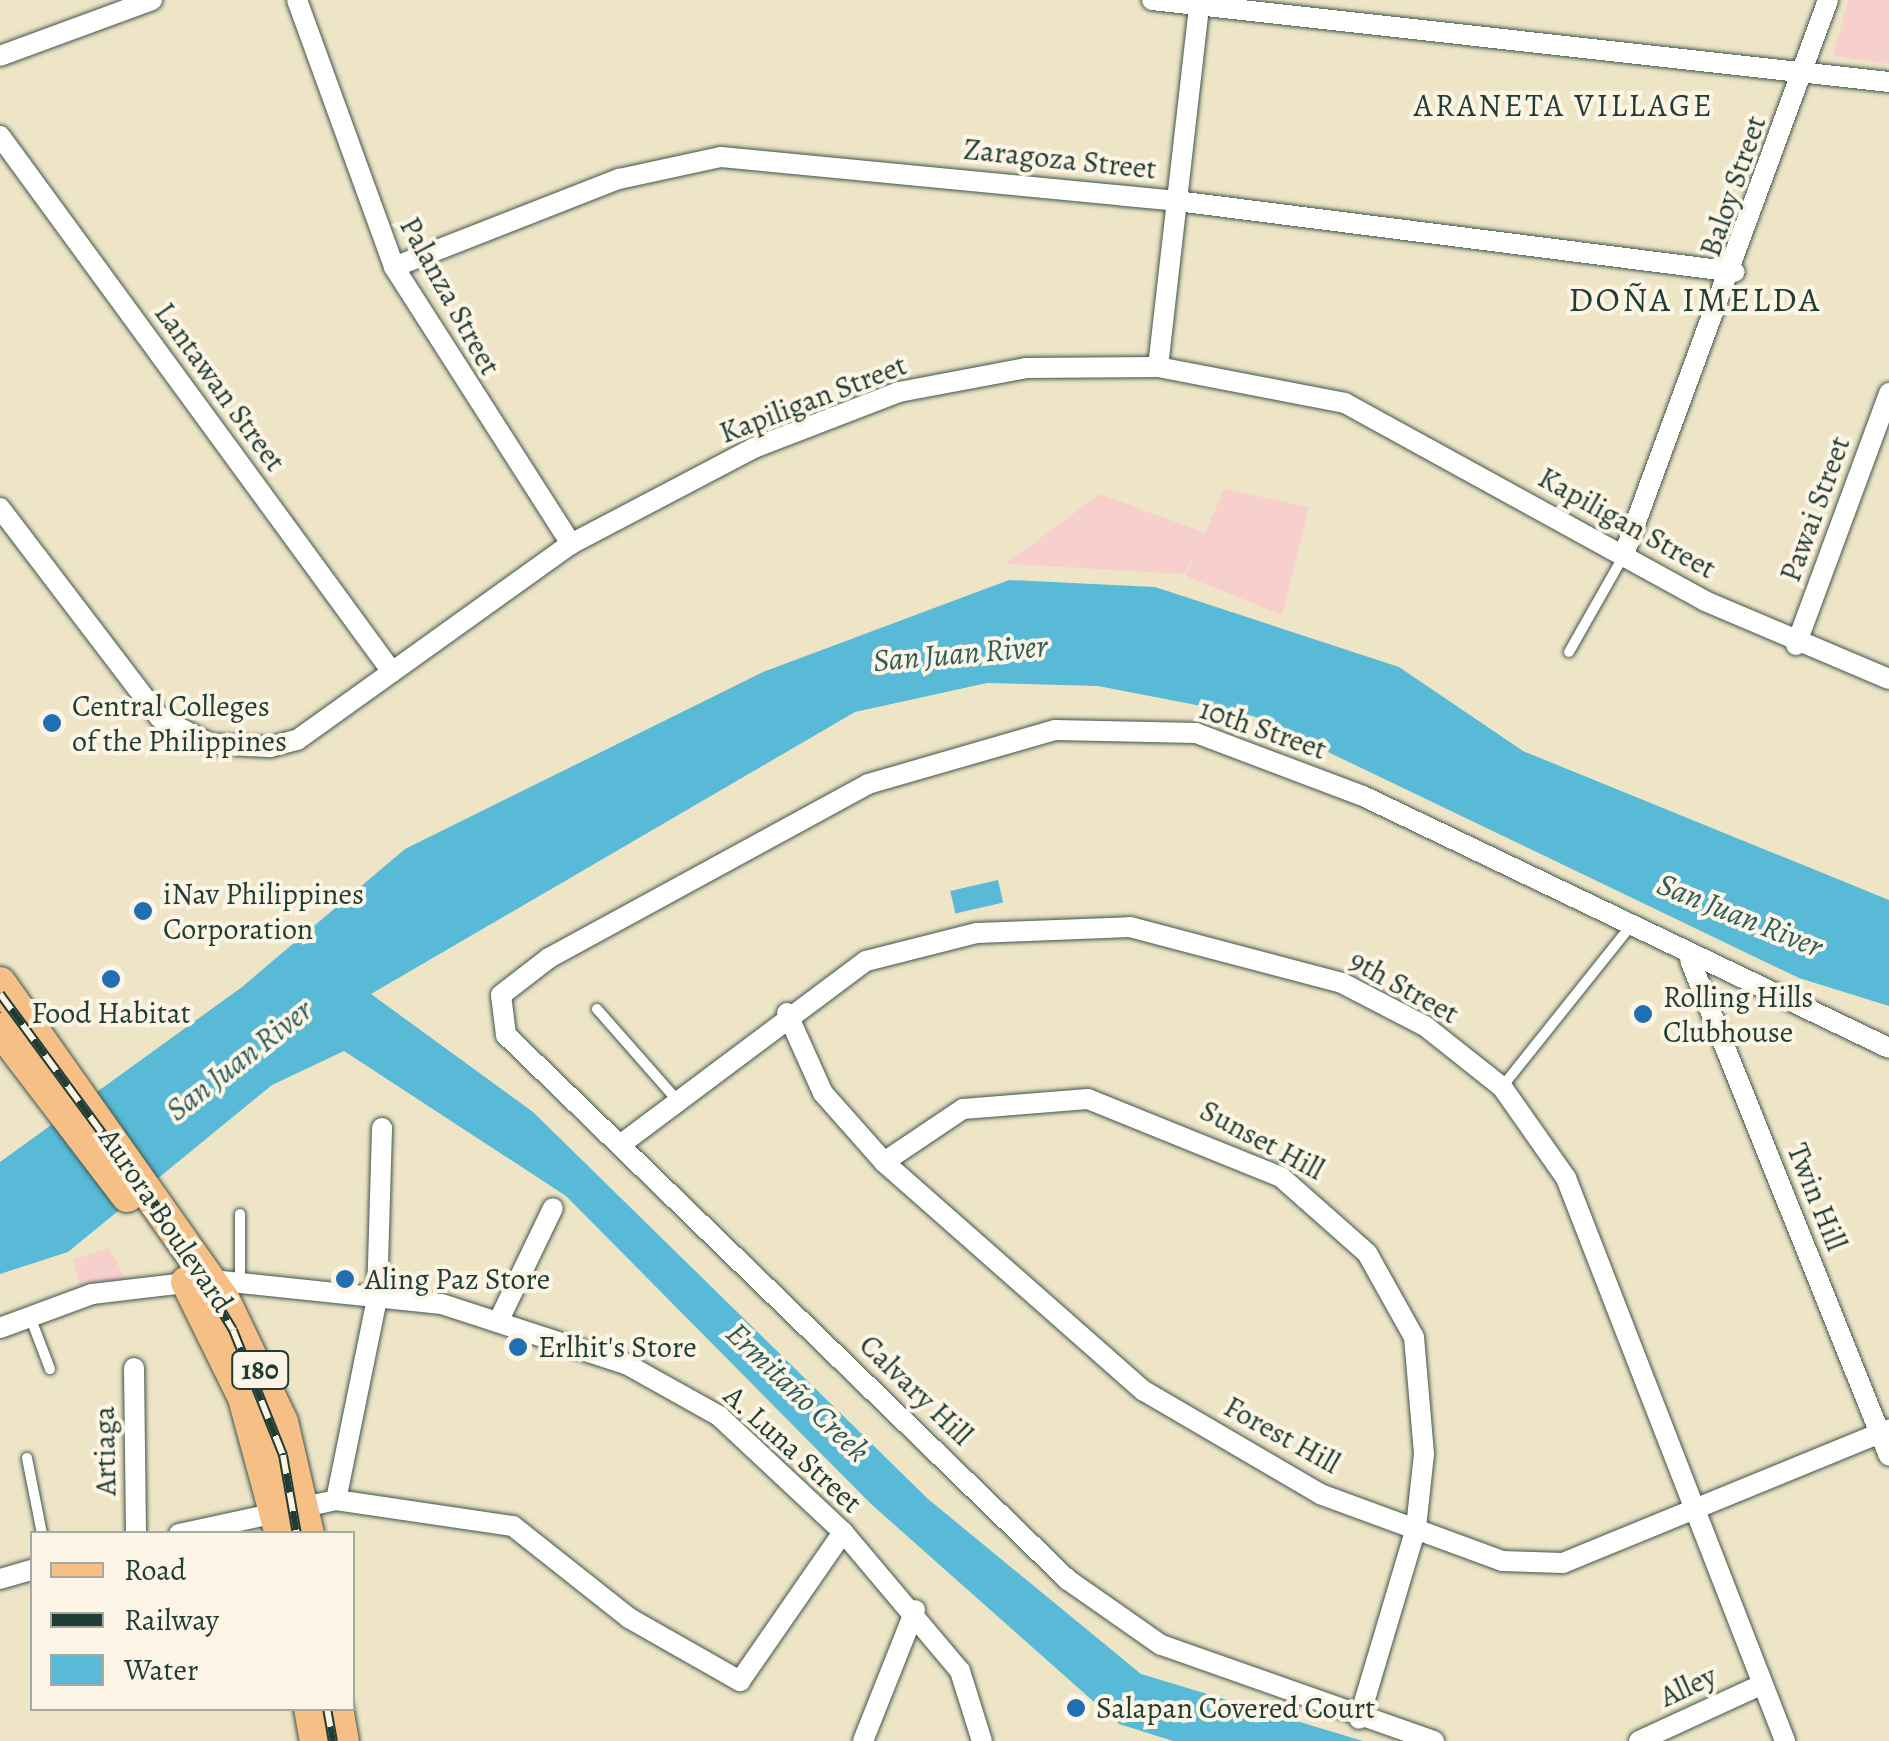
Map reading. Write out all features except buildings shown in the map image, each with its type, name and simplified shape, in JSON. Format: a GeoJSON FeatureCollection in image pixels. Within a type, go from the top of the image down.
{"type":"FeatureCollection","features":[{"type":"Feature","properties":{"kind":"main road","name":"Aurora Boulevard"},"geometry":{"type":"LineString","coordinates":[[0,983],[47,1072],[164,1227],[212,1281],[268,1387],[292,1521]]}},
{"type":"Feature","properties":{"kind":"main road","name":"Aurora Boulevard"},"geometry":{"type":"LineString","coordinates":[[0,1030],[47,1072]]}},
{"type":"Feature","properties":{"kind":"main road"},"geometry":{"type":"LineString","coordinates":[[311,1711],[316,1741]]}},
{"type":"Feature","properties":{"kind":"main road"},"geometry":{"type":"LineString","coordinates":[[338,1711],[343,1741]]}},
{"type":"Feature","properties":{"kind":"street"},"geometry":{"type":"LineString","coordinates":[[0,56],[152,0]]}},
{"type":"Feature","properties":{"kind":"street","name":"Palanza Street"},"geometry":{"type":"LineString","coordinates":[[297,0],[394,267],[571,544]]}},
{"type":"Feature","properties":{"kind":"street"},"geometry":{"type":"LineString","coordinates":[[1152,0],[1889,82]]}},
{"type":"Feature","properties":{"kind":"street","name":"Baloy Street"},"geometry":{"type":"LineString","coordinates":[[1622,557],[1735,272],[1828,0]]}},
{"type":"Feature","properties":{"kind":"street"},"geometry":{"type":"LineString","coordinates":[[1158,366],[1200,3]]}},
{"type":"Feature","properties":{"kind":"street","name":"Lantawan Street"},"geometry":{"type":"LineString","coordinates":[[0,136],[392,672]]}},
{"type":"Feature","properties":{"kind":"street","name":"Zaragoza Street"},"geometry":{"type":"LineString","coordinates":[[394,267],[686,160],[834,164],[1177,201],[1735,272]]}},
{"type":"Feature","properties":{"kind":"street","name":"Kapiligan Street"},"geometry":{"type":"LineString","coordinates":[[0,508],[176,731],[231,748],[285,744],[571,544],[754,448],[899,392],[1026,368],[1158,366],[1345,403],[1622,557],[1796,645],[1889,679]]}},
{"type":"Feature","properties":{"kind":"street","name":"Pawai Street"},"geometry":{"type":"LineString","coordinates":[[1796,645],[1889,392]]}},
{"type":"Feature","properties":{"kind":"street","name":"10th Street"},"geometry":{"type":"LineString","coordinates":[[548,958],[868,784],[1055,730],[1196,732],[1363,796],[1632,923],[1690,960],[1889,1048]]}},
{"type":"Feature","properties":{"kind":"street","name":"9th Street"},"geometry":{"type":"LineString","coordinates":[[620,1144],[787,1013],[866,960],[977,933],[1130,927],[1342,982],[1426,1026],[1502,1087],[1566,1178],[1784,1741]]}},
{"type":"Feature","properties":{"kind":"street","name":"Calvary Hill"},"geometry":{"type":"LineString","coordinates":[[548,958],[501,995],[502,1029],[1068,1580],[1162,1645],[1359,1719],[1434,1741]]}},
{"type":"Feature","properties":{"kind":"street","name":"Twin Hill"},"geometry":{"type":"LineString","coordinates":[[1690,960],[1884,1431],[1889,1456]]}},
{"type":"Feature","properties":{"kind":"street","name":"Forest Hill"},"geometry":{"type":"LineString","coordinates":[[787,1013],[823,1093],[884,1162],[1144,1391],[1320,1494],[1531,1566],[1562,1563],[1884,1431]]}},
{"type":"Feature","properties":{"kind":"street","name":"Sunset Hill"},"geometry":{"type":"LineString","coordinates":[[884,1162],[963,1109],[1088,1099],[1246,1158],[1317,1200],[1389,1283],[1414,1337],[1424,1454],[1416,1528],[1359,1719]]}},
{"type":"Feature","properties":{"kind":"street"},"geometry":{"type":"LineString","coordinates":[[336,1500],[377,1298],[382,1128]]}},
{"type":"Feature","properties":{"kind":"street"},"geometry":{"type":"LineString","coordinates":[[500,1320],[553,1208]]}},
{"type":"Feature","properties":{"kind":"street","name":"A. Luna Street"},"geometry":{"type":"LineString","coordinates":[[0,1328],[28,1314],[212,1281],[377,1298],[500,1320],[626,1364],[719,1416],[843,1532],[915,1610],[960,1671],[982,1741]]}},
{"type":"Feature","properties":{"kind":"street","name":"Artiaga"},"geometry":{"type":"LineString","coordinates":[[134,1368],[136,1531]]}},
{"type":"Feature","properties":{"kind":"street"},"geometry":{"type":"LineString","coordinates":[[205,1531],[292,1521],[336,1500],[514,1526],[629,1618],[740,1680],[843,1532]]}},
{"type":"Feature","properties":{"kind":"street"},"geometry":{"type":"LineString","coordinates":[[0,1579],[30,1571]]}},
{"type":"Feature","properties":{"kind":"street"},"geometry":{"type":"LineString","coordinates":[[864,1741],[915,1610]]}},
{"type":"Feature","properties":{"kind":"street","name":"Alley"},"geometry":{"type":"LineString","coordinates":[[1639,1741],[1762,1685]]}},
{"type":"Feature","properties":{"kind":"lane"},"geometry":{"type":"LineString","coordinates":[[1569,652],[1622,557]]}},
{"type":"Feature","properties":{"kind":"lane"},"geometry":{"type":"LineString","coordinates":[[1502,1087],[1632,923]]}},
{"type":"Feature","properties":{"kind":"lane"},"geometry":{"type":"LineString","coordinates":[[597,1008],[676,1099]]}},
{"type":"Feature","properties":{"kind":"lane"},"geometry":{"type":"LineString","coordinates":[[212,1281],[240,1214]]}},
{"type":"Feature","properties":{"kind":"lane"},"geometry":{"type":"LineString","coordinates":[[28,1314],[50,1369]]}},
{"type":"Feature","properties":{"kind":"lane"},"geometry":{"type":"LineString","coordinates":[[26,1458],[41,1531]]}},
{"type":"Feature","properties":{"kind":"shaded area"},"geometry":{"type":"Polygon","coordinates":[[[1848,0],[1889,0],[1889,64],[1833,56],[1848,0]]]}},
{"type":"Feature","properties":{"kind":"shaded area"},"geometry":{"type":"Polygon","coordinates":[[[1224,489],[1309,507],[1282,615],[1186,576],[1193,557],[1184,574],[1005,564],[1100,494],[1205,533],[1224,489]]]}},
{"type":"Feature","properties":{"kind":"shaded area"},"geometry":{"type":"Polygon","coordinates":[[[109,1248],[127,1281],[80,1286],[73,1260],[109,1248]]]}},
{"type":"Feature","properties":{"kind":"water"},"geometry":{"type":"Polygon","coordinates":[[[1009,580],[1155,587],[1399,667],[1523,751],[1889,900],[1889,1006],[1799,978],[1253,716],[1098,686],[987,683],[855,712],[371,994],[533,1112],[928,1499],[1141,1674],[1363,1741],[1173,1741],[1119,1724],[871,1504],[566,1196],[344,1051],[272,1085],[68,1252],[0,1274],[0,1162],[242,987],[405,849],[763,672],[1009,580]]]}},
{"type":"Feature","properties":{"kind":"water"},"geometry":{"type":"Polygon","coordinates":[[[998,880],[1003,902],[955,913],[950,891],[998,880]]]}},
{"type":"Feature","properties":{"kind":"railway"},"geometry":{"type":"LineString","coordinates":[[0,994],[168,1223],[233,1330],[283,1455],[296,1531]]}},
{"type":"Feature","properties":{"kind":"railway"},"geometry":{"type":"LineString","coordinates":[[328,1711],[333,1741]]}},
{"type":"Feature","properties":{"kind":"place","name":"Central Colleges of the Philippines"},"geometry":{"type":"Point","coordinates":[52,723]}},
{"type":"Feature","properties":{"kind":"place","name":"iNav Philippines Corporation"},"geometry":{"type":"Point","coordinates":[143,911]}},
{"type":"Feature","properties":{"kind":"place","name":"Food Habitat"},"geometry":{"type":"Point","coordinates":[111,979]}},
{"type":"Feature","properties":{"kind":"place","name":"Rolling Hills Clubhouse"},"geometry":{"type":"Point","coordinates":[1643,1014]}},
{"type":"Feature","properties":{"kind":"place","name":"Aling Paz Store"},"geometry":{"type":"Point","coordinates":[345,1279]}},
{"type":"Feature","properties":{"kind":"place","name":"Erlhit's Store"},"geometry":{"type":"Point","coordinates":[518,1347]}},
{"type":"Feature","properties":{"kind":"place","name":"Salapan Covered Court"},"geometry":{"type":"Point","coordinates":[1076,1708]}},
{"type":"Feature","properties":{"kind":"district","name":"ARANETA VILLAGE"},"geometry":{"type":"Point","coordinates":[1564,105]}},
{"type":"Feature","properties":{"kind":"district","name":"DOÑA IMELDA"},"geometry":{"type":"Point","coordinates":[1695,299]}},
{"type":"Feature","properties":{"kind":"water label","name":"San Juan River"},"geometry":{"type":"Point","coordinates":[960,653]}},
{"type":"Feature","properties":{"kind":"water label","name":"San Juan River"},"geometry":{"type":"Point","coordinates":[1740,915]}},
{"type":"Feature","properties":{"kind":"water label","name":"San Juan River"},"geometry":{"type":"Point","coordinates":[239,1060]}},
{"type":"Feature","properties":{"kind":"water label","name":"Ermitaño Creek"},"geometry":{"type":"Point","coordinates":[798,1392]}}]}
